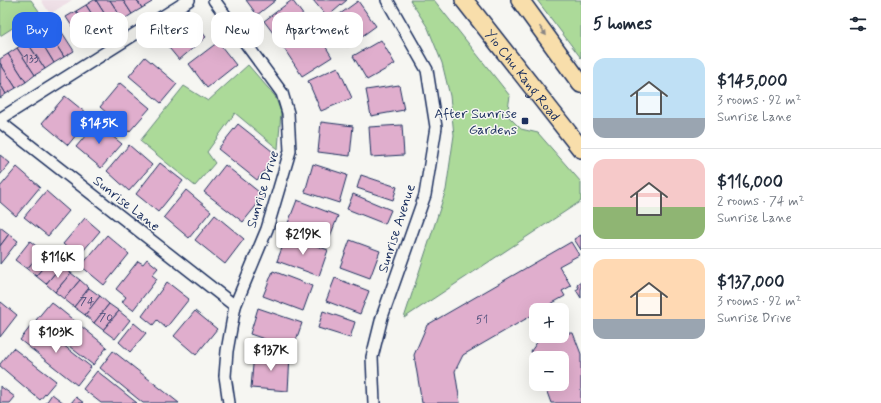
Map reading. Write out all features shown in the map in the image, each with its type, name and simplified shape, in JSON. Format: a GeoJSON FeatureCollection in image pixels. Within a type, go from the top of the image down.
{"type":"FeatureCollection","features":[{"type":"Feature","properties":{"kind":"main road","name":"Yio Chu Kang Road"},"geometry":{"type":"LineString","coordinates":[[464,0],[581,149]]}},
{"type":"Feature","properties":{"kind":"main road"},"geometry":{"type":"LineString","coordinates":[[520,0],[581,84]]}},
{"type":"Feature","properties":{"kind":"street"},"geometry":{"type":"LineString","coordinates":[[0,121],[189,0]]}},
{"type":"Feature","properties":{"kind":"street","name":"Sunrise Drive"},"geometry":{"type":"LineString","coordinates":[[214,0],[282,93],[288,113],[290,150],[267,229],[235,306],[227,351],[225,376],[230,403]]}},
{"type":"Feature","properties":{"kind":"street","name":"Sunrise Avenue"},"geometry":{"type":"LineString","coordinates":[[374,403],[372,357],[382,317],[425,195],[436,127],[427,70],[387,0]]}},
{"type":"Feature","properties":{"kind":"street","name":"Sunrise Lane"},"geometry":{"type":"LineString","coordinates":[[0,121],[235,306]]}},
{"type":"Feature","properties":{"kind":"shaded area"},"geometry":{"type":"Polygon","coordinates":[[[41,0],[72,0],[53,12],[49,12],[41,0]]]}},
{"type":"Feature","properties":{"kind":"green space"},"geometry":{"type":"Polygon","coordinates":[[[0,0],[31,0],[39,11],[12,12],[12,28],[0,36],[0,0]]]}},
{"type":"Feature","properties":{"kind":"green space"},"geometry":{"type":"Polygon","coordinates":[[[410,0],[434,0],[510,96],[507,115],[521,129],[538,133],[581,182],[581,201],[404,318],[446,190],[454,135],[450,96],[442,63],[428,28],[410,0]]]}},
{"type":"Feature","properties":{"kind":"green space"},"geometry":{"type":"Polygon","coordinates":[[[537,0],[581,0],[581,58],[537,0]]]}},
{"type":"Feature","properties":{"kind":"green space"},"geometry":{"type":"Polygon","coordinates":[[[248,65],[275,96],[281,112],[278,149],[235,113],[207,152],[215,163],[195,186],[140,141],[184,86],[208,101],[248,65]]]}},
{"type":"Feature","properties":{"kind":"building"},"geometry":{"type":"Polygon","coordinates":[[[96,0],[104,12],[90,12],[86,5],[96,0]]]}},
{"type":"Feature","properties":{"kind":"building"},"geometry":{"type":"Polygon","coordinates":[[[96,0],[110,0],[118,12],[104,12],[96,0]]]}},
{"type":"Feature","properties":{"kind":"building"},"geometry":{"type":"Polygon","coordinates":[[[110,0],[123,0],[132,14],[128,17],[128,12],[118,12],[110,0]]]}},
{"type":"Feature","properties":{"kind":"building"},"geometry":{"type":"Polygon","coordinates":[[[123,0],[137,0],[142,8],[132,14],[123,0]]]}},
{"type":"Feature","properties":{"kind":"building"},"geometry":{"type":"Polygon","coordinates":[[[137,0],[150,0],[152,2],[142,8],[137,0]]]}},
{"type":"Feature","properties":{"kind":"building"},"geometry":{"type":"Polygon","coordinates":[[[246,0],[276,0],[261,12],[255,12],[246,0]]]}},
{"type":"Feature","properties":{"kind":"building"},"geometry":{"type":"Polygon","coordinates":[[[292,0],[301,12],[276,12],[292,0]]]}},
{"type":"Feature","properties":{"kind":"building"},"geometry":{"type":"Polygon","coordinates":[[[313,0],[347,0],[333,12],[323,12],[313,0]]]}},
{"type":"Feature","properties":{"kind":"building"},"geometry":{"type":"Polygon","coordinates":[[[358,1],[376,26],[363,35],[363,12],[343,12],[358,1]]]}},
{"type":"Feature","properties":{"kind":"building"},"geometry":{"type":"Polygon","coordinates":[[[86,5],[90,12],[77,12],[86,5]]]}},
{"type":"Feature","properties":{"kind":"building"},"geometry":{"type":"Polygon","coordinates":[[[70,15],[70,23],[66,17],[70,15]]]}},
{"type":"Feature","properties":{"kind":"building"},"geometry":{"type":"Polygon","coordinates":[[[272,15],[272,32],[264,21],[272,15]]]}},
{"type":"Feature","properties":{"kind":"building"},"geometry":{"type":"Polygon","coordinates":[[[62,32],[70,45],[70,48],[72,48],[74,51],[64,57],[58,48],[62,48],[62,32]]]}},
{"type":"Feature","properties":{"kind":"building"},"geometry":{"type":"Polygon","coordinates":[[[381,40],[395,64],[367,80],[353,56],[381,40]]]}},
{"type":"Feature","properties":{"kind":"building"},"geometry":{"type":"Polygon","coordinates":[[[211,47],[223,48],[236,65],[207,88],[189,64],[211,47]]]}},
{"type":"Feature","properties":{"kind":"building"},"geometry":{"type":"Polygon","coordinates":[[[17,48],[31,48],[45,69],[35,75],[17,48]]]}},
{"type":"Feature","properties":{"kind":"building"},"geometry":{"type":"Polygon","coordinates":[[[17,48],[35,75],[26,82],[8,54],[17,48]]]}},
{"type":"Feature","properties":{"kind":"building"},"geometry":{"type":"Polygon","coordinates":[[[31,48],[45,48],[54,63],[45,69],[31,48]]]}},
{"type":"Feature","properties":{"kind":"building"},"geometry":{"type":"Polygon","coordinates":[[[45,48],[58,48],[64,57],[54,63],[45,48]]]}},
{"type":"Feature","properties":{"kind":"building"},"geometry":{"type":"Polygon","coordinates":[[[169,48],[193,48],[179,60],[169,48]]]}},
{"type":"Feature","properties":{"kind":"building"},"geometry":{"type":"Polygon","coordinates":[[[284,48],[326,48],[332,57],[302,76],[284,48]]]}},
{"type":"Feature","properties":{"kind":"building"},"geometry":{"type":"Polygon","coordinates":[[[8,54],[26,82],[16,88],[0,63],[0,59],[8,54]]]}},
{"type":"Feature","properties":{"kind":"building"},"geometry":{"type":"Polygon","coordinates":[[[145,57],[177,84],[161,103],[129,76],[145,57]]]}},
{"type":"Feature","properties":{"kind":"building"},"geometry":{"type":"Polygon","coordinates":[[[0,63],[16,88],[6,94],[0,84],[0,63]]]}},
{"type":"Feature","properties":{"kind":"building"},"geometry":{"type":"Polygon","coordinates":[[[338,67],[352,98],[321,111],[308,81],[338,67]]]}},
{"type":"Feature","properties":{"kind":"building"},"geometry":{"type":"Polygon","coordinates":[[[120,83],[150,108],[129,132],[100,107],[120,83]]]}},
{"type":"Feature","properties":{"kind":"building"},"geometry":{"type":"Polygon","coordinates":[[[0,84],[6,94],[0,98],[0,84]]]}},
{"type":"Feature","properties":{"kind":"building"},"geometry":{"type":"Polygon","coordinates":[[[399,85],[404,110],[371,116],[366,90],[399,85]]]}},
{"type":"Feature","properties":{"kind":"building"},"geometry":{"type":"Polygon","coordinates":[[[65,96],[91,117],[68,145],[42,123],[65,96]]]}},
{"type":"Feature","properties":{"kind":"building"},"geometry":{"type":"Polygon","coordinates":[[[321,122],[353,126],[350,156],[318,152],[321,122]]]}},
{"type":"Feature","properties":{"kind":"building"},"geometry":{"type":"Polygon","coordinates":[[[96,123],[122,144],[101,168],[76,147],[96,123]]]}},
{"type":"Feature","properties":{"kind":"building"},"geometry":{"type":"Polygon","coordinates":[[[238,124],[277,155],[257,180],[218,149],[238,124]]]}},
{"type":"Feature","properties":{"kind":"building"},"geometry":{"type":"Polygon","coordinates":[[[402,125],[404,155],[371,157],[369,127],[402,125]]]}},
{"type":"Feature","properties":{"kind":"building"},"geometry":{"type":"Polygon","coordinates":[[[129,145],[152,165],[129,191],[107,171],[129,145]]]}},
{"type":"Feature","properties":{"kind":"building"},"geometry":{"type":"Polygon","coordinates":[[[0,155],[10,163],[0,175],[0,155]]]}},
{"type":"Feature","properties":{"kind":"building"},"geometry":{"type":"Polygon","coordinates":[[[160,163],[183,181],[158,212],[136,194],[160,163]]]}},
{"type":"Feature","properties":{"kind":"building"},"geometry":{"type":"Polygon","coordinates":[[[313,164],[347,175],[339,203],[305,192],[313,164]]]}},
{"type":"Feature","properties":{"kind":"building"},"geometry":{"type":"Polygon","coordinates":[[[225,165],[264,196],[243,222],[204,192],[225,165]]]}},
{"type":"Feature","properties":{"kind":"building"},"geometry":{"type":"Polygon","coordinates":[[[17,167],[40,187],[16,216],[0,202],[0,187],[17,167]]]}},
{"type":"Feature","properties":{"kind":"building"},"geometry":{"type":"Polygon","coordinates":[[[361,175],[397,187],[393,200],[357,188],[361,175]]]}},
{"type":"Feature","properties":{"kind":"building"},"geometry":{"type":"Polygon","coordinates":[[[186,190],[211,211],[189,238],[164,217],[186,190]]]}},
{"type":"Feature","properties":{"kind":"building"},"geometry":{"type":"Polygon","coordinates":[[[46,191],[69,211],[48,236],[24,217],[46,191]]]}},
{"type":"Feature","properties":{"kind":"building"},"geometry":{"type":"Polygon","coordinates":[[[353,194],[391,210],[385,224],[347,209],[353,194]]]}},
{"type":"Feature","properties":{"kind":"building"},"geometry":{"type":"Polygon","coordinates":[[[297,200],[338,216],[329,239],[288,223],[297,200]]]}},
{"type":"Feature","properties":{"kind":"building"},"geometry":{"type":"Polygon","coordinates":[[[215,215],[244,239],[225,264],[195,240],[215,215]]]}},
{"type":"Feature","properties":{"kind":"building"},"geometry":{"type":"Polygon","coordinates":[[[85,218],[100,231],[78,257],[63,244],[85,218]]]}},
{"type":"Feature","properties":{"kind":"building"},"geometry":{"type":"Polygon","coordinates":[[[0,227],[9,234],[0,246],[0,227]]]}},
{"type":"Feature","properties":{"kind":"building"},"geometry":{"type":"Polygon","coordinates":[[[9,234],[18,241],[0,264],[0,246],[9,234]]]}},
{"type":"Feature","properties":{"kind":"building"},"geometry":{"type":"Polygon","coordinates":[[[107,235],[129,254],[104,285],[81,266],[107,235]]]}},
{"type":"Feature","properties":{"kind":"building"},"geometry":{"type":"Polygon","coordinates":[[[287,235],[328,250],[319,276],[277,261],[287,235]]]}},
{"type":"Feature","properties":{"kind":"building"},"geometry":{"type":"Polygon","coordinates":[[[581,235],[581,250],[574,239],[581,235]]]}},
{"type":"Feature","properties":{"kind":"building"},"geometry":{"type":"Polygon","coordinates":[[[350,240],[380,251],[370,278],[340,267],[350,240]]]}},
{"type":"Feature","properties":{"kind":"building"},"geometry":{"type":"Polygon","coordinates":[[[30,241],[42,251],[27,269],[15,260],[30,241]]]}},
{"type":"Feature","properties":{"kind":"building"},"geometry":{"type":"Polygon","coordinates":[[[571,242],[579,255],[559,266],[571,286],[562,291],[565,296],[552,303],[529,303],[529,317],[463,355],[455,371],[460,403],[422,403],[414,355],[427,325],[571,242]]]}},
{"type":"Feature","properties":{"kind":"building"},"geometry":{"type":"Polygon","coordinates":[[[42,251],[51,258],[36,276],[27,269],[42,251]]]}},
{"type":"Feature","properties":{"kind":"building"},"geometry":{"type":"Polygon","coordinates":[[[51,258],[61,266],[46,284],[36,276],[51,258]]]}},
{"type":"Feature","properties":{"kind":"building"},"geometry":{"type":"Polygon","coordinates":[[[147,259],[158,268],[152,275],[157,279],[133,310],[122,302],[126,297],[116,289],[138,261],[143,264],[147,259]]]}},
{"type":"Feature","properties":{"kind":"building"},"geometry":{"type":"Polygon","coordinates":[[[61,266],[71,273],[55,292],[46,284],[61,266]]]}},
{"type":"Feature","properties":{"kind":"building"},"geometry":{"type":"Polygon","coordinates":[[[273,271],[312,286],[303,311],[263,296],[273,271]]]}},
{"type":"Feature","properties":{"kind":"building"},"geometry":{"type":"Polygon","coordinates":[[[71,273],[80,280],[64,299],[55,292],[71,273]]]}},
{"type":"Feature","properties":{"kind":"building"},"geometry":{"type":"Polygon","coordinates":[[[335,278],[369,291],[360,314],[326,301],[335,278]]]}},
{"type":"Feature","properties":{"kind":"building"},"geometry":{"type":"Polygon","coordinates":[[[80,280],[89,288],[74,307],[64,299],[80,280]]]}},
{"type":"Feature","properties":{"kind":"building"},"geometry":{"type":"Polygon","coordinates":[[[167,282],[189,299],[166,328],[157,320],[153,325],[142,316],[167,282]]]}},
{"type":"Feature","properties":{"kind":"building"},"geometry":{"type":"Polygon","coordinates":[[[581,282],[581,298],[576,290],[579,288],[577,285],[581,282]]]}},
{"type":"Feature","properties":{"kind":"building"},"geometry":{"type":"Polygon","coordinates":[[[89,288],[100,296],[85,315],[74,307],[89,288]]]}},
{"type":"Feature","properties":{"kind":"building"},"geometry":{"type":"Polygon","coordinates":[[[100,296],[109,304],[94,323],[85,315],[100,296]]]}},
{"type":"Feature","properties":{"kind":"building"},"geometry":{"type":"Polygon","coordinates":[[[1,302],[17,315],[0,337],[0,303],[1,302]]]}},
{"type":"Feature","properties":{"kind":"building"},"geometry":{"type":"Polygon","coordinates":[[[51,302],[107,347],[93,365],[36,320],[51,302]]]}},
{"type":"Feature","properties":{"kind":"building"},"geometry":{"type":"Polygon","coordinates":[[[109,304],[119,311],[103,330],[94,323],[109,304]]]}},
{"type":"Feature","properties":{"kind":"building"},"geometry":{"type":"Polygon","coordinates":[[[258,308],[302,323],[293,349],[250,334],[258,308]]]}},
{"type":"Feature","properties":{"kind":"building"},"geometry":{"type":"Polygon","coordinates":[[[119,311],[130,320],[115,339],[103,330],[119,311]]]}},
{"type":"Feature","properties":{"kind":"building"},"geometry":{"type":"Polygon","coordinates":[[[195,311],[217,329],[196,355],[174,336],[195,311]]]}},
{"type":"Feature","properties":{"kind":"building"},"geometry":{"type":"Polygon","coordinates":[[[323,311],[355,322],[350,338],[318,328],[323,311]]]}},
{"type":"Feature","properties":{"kind":"building"},"geometry":{"type":"Polygon","coordinates":[[[34,322],[91,367],[77,385],[20,340],[34,322]]]}},
{"type":"Feature","properties":{"kind":"building"},"geometry":{"type":"Polygon","coordinates":[[[134,323],[146,333],[130,352],[119,342],[134,323]]]}},
{"type":"Feature","properties":{"kind":"building"},"geometry":{"type":"Polygon","coordinates":[[[569,333],[573,333],[581,354],[581,403],[551,403],[547,391],[569,391],[569,351],[531,351],[537,343],[569,343],[569,333]]]}},
{"type":"Feature","properties":{"kind":"building"},"geometry":{"type":"Polygon","coordinates":[[[13,348],[56,381],[40,400],[0,366],[13,348]]]}},
{"type":"Feature","properties":{"kind":"building"},"geometry":{"type":"Polygon","coordinates":[[[113,351],[179,403],[143,403],[100,368],[113,351]]]}},
{"type":"Feature","properties":{"kind":"building"},"geometry":{"type":"Polygon","coordinates":[[[254,353],[290,356],[288,391],[251,388],[254,353]]]}},
{"type":"Feature","properties":{"kind":"building"},"geometry":{"type":"Polygon","coordinates":[[[97,371],[137,403],[101,403],[83,389],[97,371]]]}},
{"type":"Feature","properties":{"kind":"building"},"geometry":{"type":"Polygon","coordinates":[[[0,386],[15,397],[10,403],[0,403],[0,386]]]}},
{"type":"Feature","properties":{"kind":"building"},"geometry":{"type":"Polygon","coordinates":[[[52,394],[64,403],[46,403],[52,394]]]}},
{"type":"Feature","properties":{"kind":"building"},"geometry":{"type":"Polygon","coordinates":[[[76,397],[84,403],[71,403],[76,397]]]}},
{"type":"Feature","properties":{"kind":"place","name":"After Sunrise Gardens"},"geometry":{"type":"Point","coordinates":[525,121]}}]}
